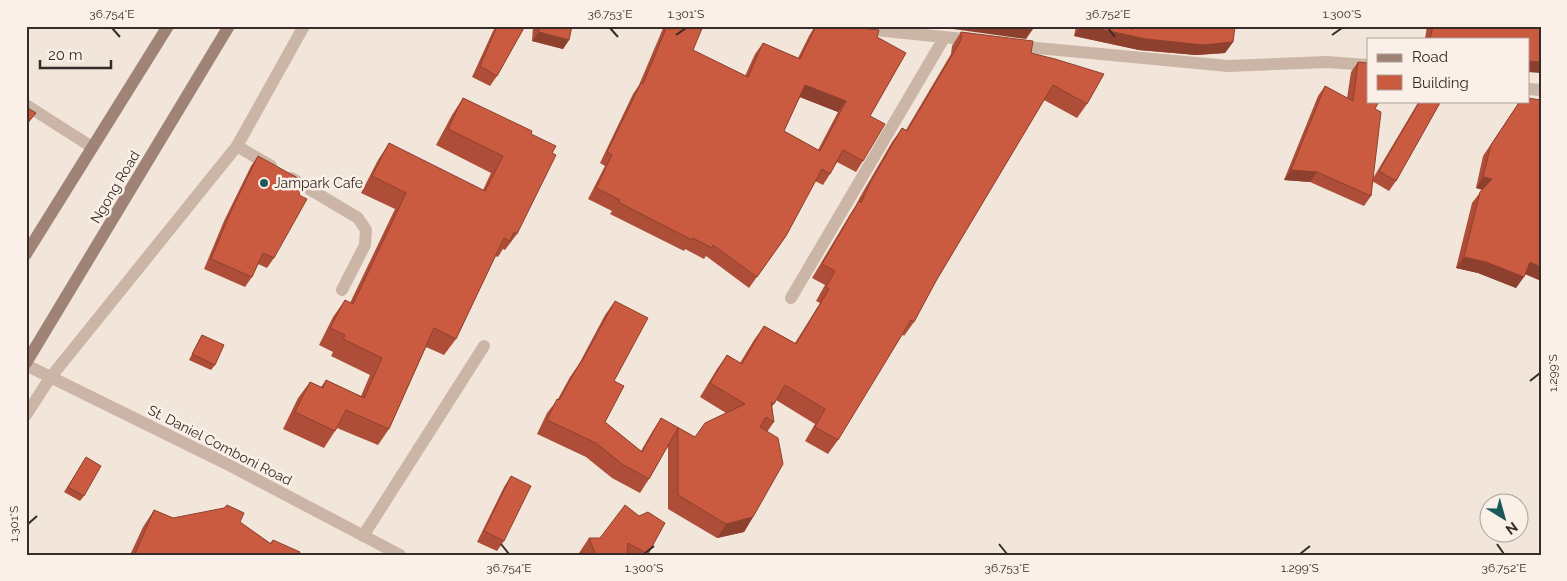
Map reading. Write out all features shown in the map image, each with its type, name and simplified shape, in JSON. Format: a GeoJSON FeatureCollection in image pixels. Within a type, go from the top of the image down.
{"type":"FeatureCollection","features":[{"type":"Feature","properties":{"kind":"main road"},"geometry":{"type":"LineString","coordinates":[[26,254],[168,26]]}},
{"type":"Feature","properties":{"kind":"main road","name":"Ngong Road"},"geometry":{"type":"LineString","coordinates":[[26,364],[229,26]]}},
{"type":"Feature","properties":{"kind":"street"},"geometry":{"type":"LineString","coordinates":[[26,415],[50,378],[237,146],[304,26]]}},
{"type":"Feature","properties":{"kind":"street"},"geometry":{"type":"LineString","coordinates":[[836,26],[986,42]]}},
{"type":"Feature","properties":{"kind":"street"},"geometry":{"type":"LineString","coordinates":[[791,298],[944,38]]}},
{"type":"Feature","properties":{"kind":"street"},"geometry":{"type":"LineString","coordinates":[[1004,44],[1228,66],[1327,62],[1367,65]]}},
{"type":"Feature","properties":{"kind":"street"},"geometry":{"type":"LineString","coordinates":[[26,105],[92,147]]}},
{"type":"Feature","properties":{"kind":"street"},"geometry":{"type":"LineString","coordinates":[[237,146],[358,218],[366,230],[365,245],[342,290]]}},
{"type":"Feature","properties":{"kind":"street"},"geometry":{"type":"LineString","coordinates":[[364,536],[484,346]]}},
{"type":"Feature","properties":{"kind":"street","name":"St. Daniel Comboni Road"},"geometry":{"type":"LineString","coordinates":[[26,364],[50,378],[225,463],[400,555]]}},
{"type":"Feature","properties":{"kind":"building"},"geometry":{"type":"Polygon","coordinates":[[[497,26],[525,26],[497,76],[480,66],[497,26]]]}},
{"type":"Feature","properties":{"kind":"building"},"geometry":{"type":"Polygon","coordinates":[[[539,26],[572,26],[569,40],[539,32],[539,26]]]}},
{"type":"Feature","properties":{"kind":"building"},"geometry":{"type":"Polygon","coordinates":[[[667,26],[703,26],[693,50],[748,77],[763,43],[800,59],[816,26],[879,30],[877,37],[906,53],[870,116],[885,124],[863,161],[843,150],[830,174],[822,169],[786,236],[757,277],[713,245],[712,248],[693,238],[692,240],[618,202],[620,200],[596,188],[612,155],[607,152],[641,83],[643,84],[667,26]],[[805,85],[784,131],[820,151],[846,101],[805,85]]]}},
{"type":"Feature","properties":{"kind":"building"},"geometry":{"type":"Polygon","coordinates":[[[1009,26],[1034,26],[1033,29],[1009,26]]]}},
{"type":"Feature","properties":{"kind":"building"},"geometry":{"type":"Polygon","coordinates":[[[1086,26],[1131,26],[1132,30],[1133,26],[1235,26],[1233,42],[1203,45],[1146,39],[1086,26]]]}},
{"type":"Feature","properties":{"kind":"building"},"geometry":{"type":"Polygon","coordinates":[[[1433,26],[1541,26],[1541,62],[1530,61],[1530,38],[1430,38],[1433,26]]]}},
{"type":"Feature","properties":{"kind":"building"},"geometry":{"type":"Polygon","coordinates":[[[961,32],[1033,41],[1031,53],[1104,74],[1087,104],[1053,85],[936,281],[914,322],[911,320],[838,440],[815,427],[825,409],[785,385],[774,404],[771,402],[774,422],[766,417],[760,427],[778,438],[783,464],[753,517],[726,524],[678,495],[678,428],[649,479],[622,464],[596,443],[547,420],[557,399],[559,400],[581,363],[615,301],[648,318],[614,381],[624,386],[605,422],[642,452],[661,418],[695,437],[705,423],[745,404],[710,383],[727,355],[742,364],[764,326],[796,344],[829,289],[826,287],[835,271],[822,264],[859,201],[861,203],[870,183],[902,128],[907,131],[961,40],[961,32]]]}},
{"type":"Feature","properties":{"kind":"building"},"geometry":{"type":"Polygon","coordinates":[[[1358,62],[1367,63],[1367,102],[1378,102],[1375,109],[1381,112],[1371,196],[1317,172],[1291,170],[1325,86],[1353,101],[1358,62]]]}},
{"type":"Feature","properties":{"kind":"building"},"geometry":{"type":"Polygon","coordinates":[[[463,98],[532,131],[531,134],[556,146],[552,153],[556,155],[517,234],[514,232],[510,241],[504,238],[456,339],[434,328],[389,429],[346,410],[335,431],[295,412],[310,382],[323,388],[326,380],[364,398],[382,358],[343,339],[345,335],[330,328],[345,300],[353,304],[406,193],[372,176],[389,143],[485,191],[503,156],[448,129],[463,98]]]}},
{"type":"Feature","properties":{"kind":"building"},"geometry":{"type":"Polygon","coordinates":[[[1530,98],[1541,100],[1541,267],[1530,262],[1524,277],[1486,262],[1464,257],[1480,192],[1492,179],[1483,177],[1491,145],[1519,102],[1530,102],[1530,98]]]}},
{"type":"Feature","properties":{"kind":"building"},"geometry":{"type":"Polygon","coordinates":[[[1419,102],[1440,102],[1396,181],[1379,171],[1419,102]]]}},
{"type":"Feature","properties":{"kind":"building"},"geometry":{"type":"Polygon","coordinates":[[[26,107],[36,113],[26,125],[26,107]]]}},
{"type":"Feature","properties":{"kind":"building"},"geometry":{"type":"Polygon","coordinates":[[[258,156],[305,182],[299,195],[307,199],[274,258],[263,253],[252,277],[211,259],[231,211],[258,156]]]}},
{"type":"Feature","properties":{"kind":"building"},"geometry":{"type":"Polygon","coordinates":[[[202,335],[224,345],[215,365],[192,354],[202,335]]]}},
{"type":"Feature","properties":{"kind":"building"},"geometry":{"type":"Polygon","coordinates":[[[86,457],[101,466],[84,496],[68,487],[86,457]]]}},
{"type":"Feature","properties":{"kind":"building"},"geometry":{"type":"Polygon","coordinates":[[[511,476],[531,486],[504,541],[484,531],[511,476]]]}},
{"type":"Feature","properties":{"kind":"building"},"geometry":{"type":"Polygon","coordinates":[[[227,505],[244,513],[240,522],[271,544],[273,540],[300,552],[299,555],[135,554],[154,510],[173,518],[224,508],[227,505]]]}},
{"type":"Feature","properties":{"kind":"building"},"geometry":{"type":"Polygon","coordinates":[[[625,505],[639,516],[648,512],[665,523],[648,554],[628,543],[627,555],[596,555],[589,538],[600,538],[625,505]]]}},
{"type":"Feature","properties":{"kind":"place","name":"Jampark Cafe"},"geometry":{"type":"Point","coordinates":[264,183]}}]}
